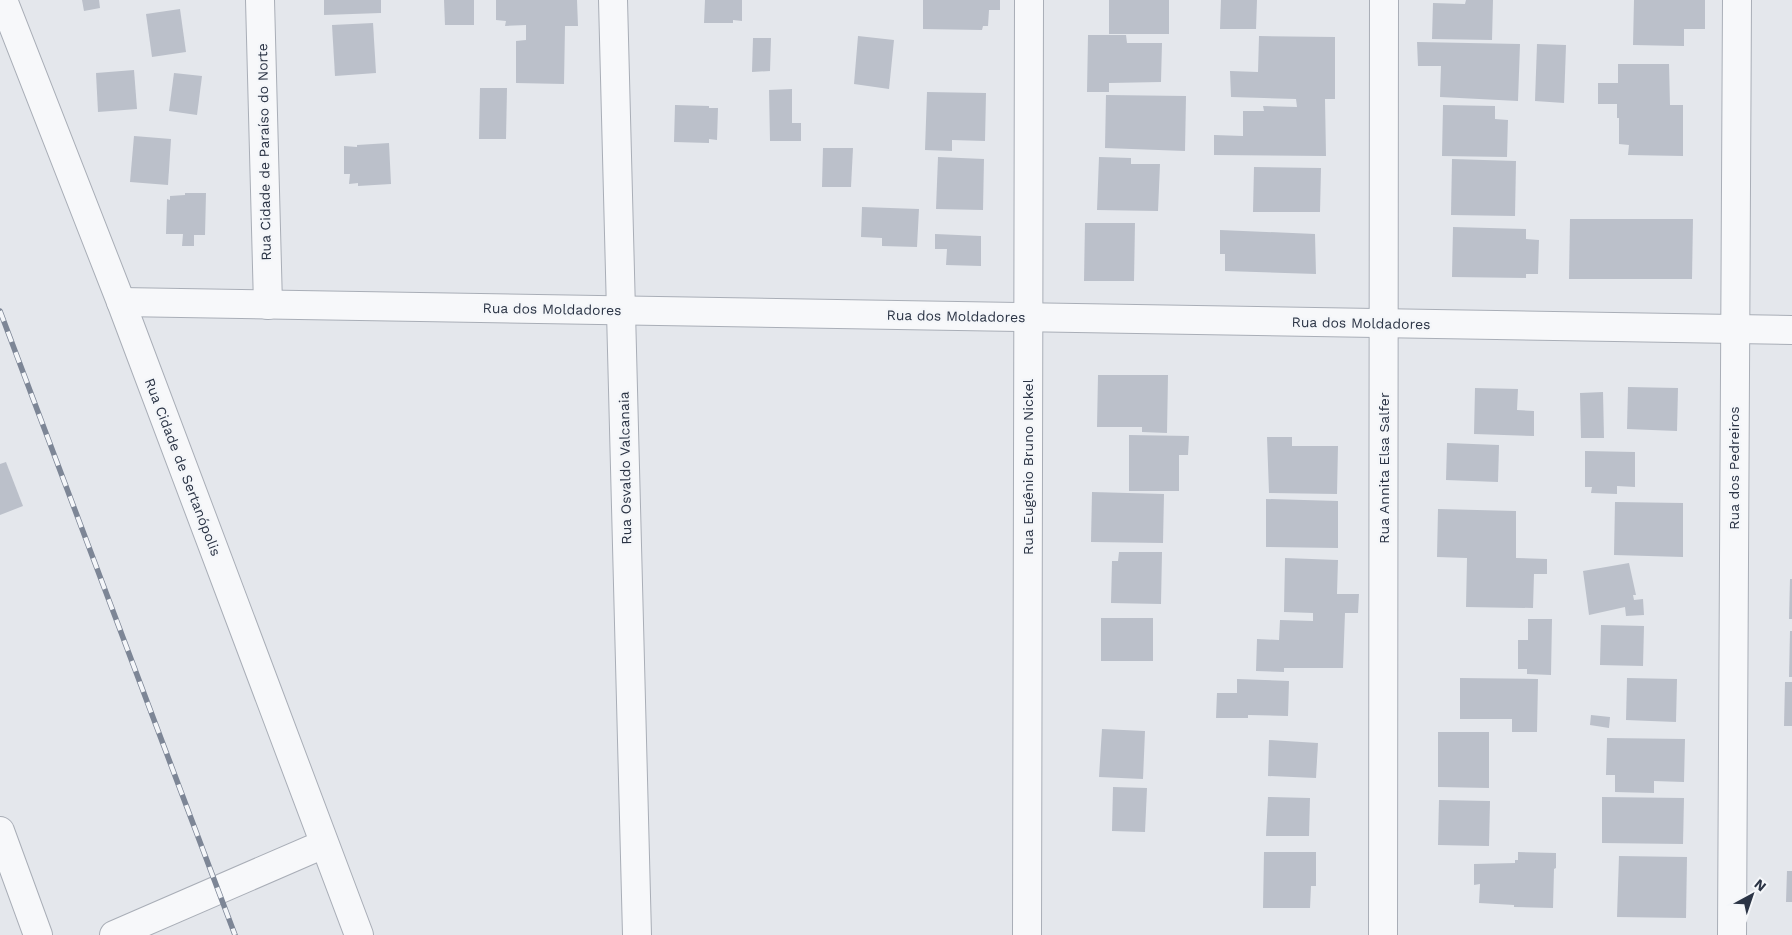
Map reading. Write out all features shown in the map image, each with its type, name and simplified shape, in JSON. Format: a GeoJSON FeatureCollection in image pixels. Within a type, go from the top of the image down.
{"type":"FeatureCollection","features":[{"type":"Feature","properties":{"kind":"street","name":"Rua Cidade de Sertanópolis"},"geometry":{"type":"LineString","coordinates":[[3,0],[121,302],[358,935]]}},
{"type":"Feature","properties":{"kind":"street","name":"Rua Cidade de Paraíso do Norte"},"geometry":{"type":"LineString","coordinates":[[260,0],[268,305]]}},
{"type":"Feature","properties":{"kind":"street","name":"Rua Osvaldo Valcanaia"},"geometry":{"type":"LineString","coordinates":[[613,0],[637,935]]}},
{"type":"Feature","properties":{"kind":"street","name":"Rua Eugênio Bruno Nickel"},"geometry":{"type":"LineString","coordinates":[[1028,935],[1029,0]]}},
{"type":"Feature","properties":{"kind":"street","name":"Rua Annita Elsa Salfer"},"geometry":{"type":"LineString","coordinates":[[1383,935],[1384,0]]}},
{"type":"Feature","properties":{"kind":"street","name":"Rua dos Pedreiros"},"geometry":{"type":"LineString","coordinates":[[1732,935],[1736,0]]}},
{"type":"Feature","properties":{"kind":"street","name":"Rua dos Moldadores"},"geometry":{"type":"LineString","coordinates":[[121,302],[1792,330]]}},
{"type":"Feature","properties":{"kind":"street"},"geometry":{"type":"LineString","coordinates":[[0,831],[38,935]]}},
{"type":"Feature","properties":{"kind":"street"},"geometry":{"type":"LineString","coordinates":[[114,935],[324,844]]}},
{"type":"Feature","properties":{"kind":"building"},"geometry":{"type":"Polygon","coordinates":[[[82,0],[99,0],[100,8],[84,11],[82,0]]]}},
{"type":"Feature","properties":{"kind":"building"},"geometry":{"type":"Polygon","coordinates":[[[324,0],[381,0],[381,13],[324,15],[324,0]]]}},
{"type":"Feature","properties":{"kind":"building"},"geometry":{"type":"Polygon","coordinates":[[[444,0],[474,0],[474,25],[445,25],[444,0]]]}},
{"type":"Feature","properties":{"kind":"building"},"geometry":{"type":"Polygon","coordinates":[[[496,0],[577,0],[578,26],[565,26],[564,84],[516,83],[516,41],[526,40],[526,25],[505,26],[506,21],[496,20],[496,0]]]}},
{"type":"Feature","properties":{"kind":"building"},"geometry":{"type":"Polygon","coordinates":[[[705,0],[742,0],[742,21],[733,20],[733,23],[704,23],[705,0]]]}},
{"type":"Feature","properties":{"kind":"building"},"geometry":{"type":"Polygon","coordinates":[[[923,0],[1000,0],[1000,10],[989,10],[988,26],[983,26],[982,30],[923,29],[923,0]]]}},
{"type":"Feature","properties":{"kind":"building"},"geometry":{"type":"Polygon","coordinates":[[[1109,0],[1169,0],[1169,34],[1109,34],[1109,0]]]}},
{"type":"Feature","properties":{"kind":"building"},"geometry":{"type":"Polygon","coordinates":[[[1221,0],[1257,0],[1256,29],[1220,29],[1221,0]]]}},
{"type":"Feature","properties":{"kind":"building"},"geometry":{"type":"Polygon","coordinates":[[[1466,0],[1493,0],[1492,40],[1432,39],[1433,3],[1465,4],[1466,0]]]}},
{"type":"Feature","properties":{"kind":"building"},"geometry":{"type":"Polygon","coordinates":[[[1634,0],[1705,0],[1705,29],[1684,29],[1684,46],[1633,45],[1634,0]]]}},
{"type":"Feature","properties":{"kind":"building"},"geometry":{"type":"Polygon","coordinates":[[[180,9],[186,52],[152,57],[146,14],[180,9]]]}},
{"type":"Feature","properties":{"kind":"building"},"geometry":{"type":"Polygon","coordinates":[[[373,23],[376,73],[335,76],[332,25],[373,23]]]}},
{"type":"Feature","properties":{"kind":"building"},"geometry":{"type":"Polygon","coordinates":[[[1088,35],[1126,35],[1127,43],[1162,43],[1161,82],[1109,83],[1109,92],[1087,92],[1088,35]]]}},
{"type":"Feature","properties":{"kind":"building"},"geometry":{"type":"Polygon","coordinates":[[[858,36],[894,40],[889,89],[854,84],[858,36]]]}},
{"type":"Feature","properties":{"kind":"building"},"geometry":{"type":"Polygon","coordinates":[[[1259,36],[1335,37],[1335,99],[1325,99],[1326,156],[1214,155],[1214,135],[1243,136],[1243,111],[1264,111],[1263,106],[1297,107],[1296,99],[1231,97],[1230,71],[1258,72],[1259,36]]]}},
{"type":"Feature","properties":{"kind":"building"},"geometry":{"type":"Polygon","coordinates":[[[753,38],[771,38],[770,71],[752,72],[753,38]]]}},
{"type":"Feature","properties":{"kind":"building"},"geometry":{"type":"Polygon","coordinates":[[[1417,42],[1520,44],[1518,101],[1440,97],[1441,66],[1418,66],[1417,42]]]}},
{"type":"Feature","properties":{"kind":"building"},"geometry":{"type":"Polygon","coordinates":[[[1537,44],[1566,45],[1564,103],[1535,101],[1537,44]]]}},
{"type":"Feature","properties":{"kind":"building"},"geometry":{"type":"Polygon","coordinates":[[[1618,64],[1669,64],[1670,105],[1683,105],[1683,156],[1628,155],[1629,145],[1619,144],[1617,104],[1598,104],[1598,83],[1618,83],[1618,64]]]}},
{"type":"Feature","properties":{"kind":"building"},"geometry":{"type":"Polygon","coordinates":[[[134,70],[137,109],[98,112],[96,73],[134,70]]]}},
{"type":"Feature","properties":{"kind":"building"},"geometry":{"type":"Polygon","coordinates":[[[174,73],[202,76],[197,115],[169,111],[174,73]]]}},
{"type":"Feature","properties":{"kind":"building"},"geometry":{"type":"Polygon","coordinates":[[[480,88],[507,88],[506,139],[479,139],[480,88]]]}},
{"type":"Feature","properties":{"kind":"building"},"geometry":{"type":"Polygon","coordinates":[[[792,89],[792,123],[801,123],[801,141],[770,141],[769,90],[792,89]]]}},
{"type":"Feature","properties":{"kind":"building"},"geometry":{"type":"Polygon","coordinates":[[[927,92],[986,93],[985,141],[952,140],[952,151],[925,150],[927,92]]]}},
{"type":"Feature","properties":{"kind":"building"},"geometry":{"type":"Polygon","coordinates":[[[1106,95],[1186,96],[1185,151],[1105,148],[1106,95]]]}},
{"type":"Feature","properties":{"kind":"building"},"geometry":{"type":"Polygon","coordinates":[[[675,105],[718,108],[717,140],[709,139],[709,143],[674,142],[675,105]]]}},
{"type":"Feature","properties":{"kind":"building"},"geometry":{"type":"Polygon","coordinates":[[[1443,105],[1495,106],[1495,119],[1508,120],[1507,157],[1442,156],[1443,105]]]}},
{"type":"Feature","properties":{"kind":"building"},"geometry":{"type":"Polygon","coordinates":[[[134,136],[171,139],[168,185],[130,182],[134,136]]]}},
{"type":"Feature","properties":{"kind":"building"},"geometry":{"type":"Polygon","coordinates":[[[389,143],[391,184],[358,186],[358,183],[349,184],[350,174],[344,174],[344,146],[357,147],[357,145],[389,143]]]}},
{"type":"Feature","properties":{"kind":"building"},"geometry":{"type":"Polygon","coordinates":[[[823,148],[853,148],[851,187],[822,187],[823,148]]]}},
{"type":"Feature","properties":{"kind":"building"},"geometry":{"type":"Polygon","coordinates":[[[938,157],[984,159],[983,210],[936,209],[938,157]]]}},
{"type":"Feature","properties":{"kind":"building"},"geometry":{"type":"Polygon","coordinates":[[[1099,157],[1131,158],[1131,164],[1160,164],[1158,211],[1097,210],[1099,157]]]}},
{"type":"Feature","properties":{"kind":"building"},"geometry":{"type":"Polygon","coordinates":[[[1452,159],[1516,161],[1515,216],[1451,215],[1452,159]]]}},
{"type":"Feature","properties":{"kind":"building"},"geometry":{"type":"Polygon","coordinates":[[[1254,167],[1321,168],[1320,212],[1253,212],[1254,167]]]}},
{"type":"Feature","properties":{"kind":"building"},"geometry":{"type":"Polygon","coordinates":[[[185,193],[206,193],[205,235],[194,235],[194,246],[182,246],[183,234],[166,234],[167,199],[170,200],[170,196],[185,195],[185,193]]]}},
{"type":"Feature","properties":{"kind":"building"},"geometry":{"type":"Polygon","coordinates":[[[862,207],[919,209],[917,247],[882,246],[882,238],[861,237],[862,207]]]}},
{"type":"Feature","properties":{"kind":"building"},"geometry":{"type":"Polygon","coordinates":[[[1570,219],[1693,219],[1692,279],[1569,279],[1570,219]]]}},
{"type":"Feature","properties":{"kind":"building"},"geometry":{"type":"Polygon","coordinates":[[[1085,223],[1135,223],[1134,281],[1084,281],[1085,223]]]}},
{"type":"Feature","properties":{"kind":"building"},"geometry":{"type":"Polygon","coordinates":[[[1453,227],[1526,229],[1526,239],[1539,240],[1538,274],[1526,274],[1526,278],[1452,277],[1453,227]]]}},
{"type":"Feature","properties":{"kind":"building"},"geometry":{"type":"Polygon","coordinates":[[[1220,230],[1315,234],[1316,274],[1225,271],[1225,254],[1220,254],[1220,230]]]}},
{"type":"Feature","properties":{"kind":"building"},"geometry":{"type":"Polygon","coordinates":[[[935,234],[981,236],[981,266],[946,265],[947,249],[935,249],[935,234]]]}},
{"type":"Feature","properties":{"kind":"building"},"geometry":{"type":"Polygon","coordinates":[[[1098,375],[1168,375],[1167,433],[1142,432],[1142,427],[1097,427],[1098,375]]]}},
{"type":"Feature","properties":{"kind":"building"},"geometry":{"type":"Polygon","coordinates":[[[1628,387],[1678,388],[1677,431],[1627,429],[1628,387]]]}},
{"type":"Feature","properties":{"kind":"building"},"geometry":{"type":"Polygon","coordinates":[[[1475,388],[1518,389],[1517,410],[1534,411],[1534,436],[1474,434],[1475,388]]]}},
{"type":"Feature","properties":{"kind":"building"},"geometry":{"type":"Polygon","coordinates":[[[1603,392],[1604,438],[1581,438],[1580,393],[1603,392]]]}},
{"type":"Feature","properties":{"kind":"building"},"geometry":{"type":"Polygon","coordinates":[[[1129,435],[1189,436],[1188,455],[1179,455],[1179,491],[1129,491],[1129,435]]]}},
{"type":"Feature","properties":{"kind":"building"},"geometry":{"type":"Polygon","coordinates":[[[1267,437],[1292,437],[1292,446],[1338,446],[1337,494],[1269,493],[1267,437]]]}},
{"type":"Feature","properties":{"kind":"building"},"geometry":{"type":"Polygon","coordinates":[[[1447,443],[1499,445],[1498,482],[1446,480],[1447,443]]]}},
{"type":"Feature","properties":{"kind":"building"},"geometry":{"type":"Polygon","coordinates":[[[1585,451],[1635,452],[1635,487],[1617,486],[1617,494],[1591,493],[1592,487],[1585,487],[1585,451]]]}},
{"type":"Feature","properties":{"kind":"building"},"geometry":{"type":"Polygon","coordinates":[[[6,462],[23,506],[0,515],[0,464],[6,462]]]}},
{"type":"Feature","properties":{"kind":"building"},"geometry":{"type":"Polygon","coordinates":[[[1092,492],[1164,494],[1163,543],[1091,542],[1092,492]]]}},
{"type":"Feature","properties":{"kind":"building"},"geometry":{"type":"Polygon","coordinates":[[[1266,499],[1338,501],[1338,548],[1266,547],[1266,499]]]}},
{"type":"Feature","properties":{"kind":"building"},"geometry":{"type":"Polygon","coordinates":[[[1615,502],[1683,503],[1683,557],[1614,555],[1615,502]]]}},
{"type":"Feature","properties":{"kind":"building"},"geometry":{"type":"Polygon","coordinates":[[[1438,509],[1516,511],[1516,558],[1547,559],[1547,574],[1534,574],[1533,608],[1466,607],[1467,558],[1437,557],[1438,509]]]}},
{"type":"Feature","properties":{"kind":"building"},"geometry":{"type":"Polygon","coordinates":[[[1119,552],[1162,552],[1161,604],[1111,603],[1112,561],[1118,561],[1119,552]]]}},
{"type":"Feature","properties":{"kind":"building"},"geometry":{"type":"Polygon","coordinates":[[[1285,558],[1338,560],[1337,594],[1359,594],[1358,613],[1345,613],[1343,668],[1284,668],[1284,672],[1256,671],[1257,639],[1279,640],[1280,620],[1313,621],[1313,613],[1284,612],[1285,558]]]}},
{"type":"Feature","properties":{"kind":"building"},"geometry":{"type":"Polygon","coordinates":[[[1629,563],[1636,595],[1633,595],[1634,600],[1643,599],[1644,615],[1626,616],[1625,607],[1589,615],[1583,571],[1629,563]]]}},
{"type":"Feature","properties":{"kind":"building"},"geometry":{"type":"Polygon","coordinates":[[[1790,579],[1792,579],[1792,619],[1789,619],[1790,579]]]}},
{"type":"Feature","properties":{"kind":"building"},"geometry":{"type":"Polygon","coordinates":[[[1101,618],[1153,618],[1153,661],[1101,661],[1101,618]]]}},
{"type":"Feature","properties":{"kind":"building"},"geometry":{"type":"Polygon","coordinates":[[[1528,619],[1552,619],[1551,675],[1527,674],[1527,669],[1518,669],[1518,640],[1528,640],[1528,619]]]}},
{"type":"Feature","properties":{"kind":"building"},"geometry":{"type":"Polygon","coordinates":[[[1601,625],[1644,626],[1643,666],[1600,665],[1601,625]]]}},
{"type":"Feature","properties":{"kind":"building"},"geometry":{"type":"Polygon","coordinates":[[[1790,631],[1792,631],[1792,677],[1789,677],[1790,631]]]}},
{"type":"Feature","properties":{"kind":"building"},"geometry":{"type":"Polygon","coordinates":[[[1460,678],[1538,679],[1537,732],[1512,732],[1512,719],[1460,719],[1460,678]]]}},
{"type":"Feature","properties":{"kind":"building"},"geometry":{"type":"Polygon","coordinates":[[[1627,678],[1677,679],[1676,722],[1626,720],[1627,678]]]}},
{"type":"Feature","properties":{"kind":"building"},"geometry":{"type":"Polygon","coordinates":[[[1237,679],[1289,681],[1288,716],[1248,715],[1248,718],[1216,718],[1217,693],[1237,693],[1237,679]]]}},
{"type":"Feature","properties":{"kind":"building"},"geometry":{"type":"Polygon","coordinates":[[[1785,682],[1792,682],[1792,726],[1784,726],[1785,682]]]}},
{"type":"Feature","properties":{"kind":"building"},"geometry":{"type":"Polygon","coordinates":[[[1591,715],[1610,717],[1609,728],[1590,725],[1591,715]]]}},
{"type":"Feature","properties":{"kind":"building"},"geometry":{"type":"Polygon","coordinates":[[[1102,729],[1145,731],[1143,779],[1099,777],[1102,729]]]}},
{"type":"Feature","properties":{"kind":"building"},"geometry":{"type":"Polygon","coordinates":[[[1438,732],[1489,732],[1489,788],[1438,787],[1438,732]]]}},
{"type":"Feature","properties":{"kind":"building"},"geometry":{"type":"Polygon","coordinates":[[[1607,738],[1685,739],[1684,782],[1654,781],[1654,793],[1615,792],[1615,775],[1606,775],[1607,738]]]}},
{"type":"Feature","properties":{"kind":"building"},"geometry":{"type":"Polygon","coordinates":[[[1269,740],[1318,743],[1316,778],[1268,776],[1269,740]]]}},
{"type":"Feature","properties":{"kind":"building"},"geometry":{"type":"Polygon","coordinates":[[[1113,787],[1147,788],[1145,832],[1112,831],[1113,787]]]}},
{"type":"Feature","properties":{"kind":"building"},"geometry":{"type":"Polygon","coordinates":[[[1268,797],[1310,798],[1309,836],[1266,836],[1268,797]]]}},
{"type":"Feature","properties":{"kind":"building"},"geometry":{"type":"Polygon","coordinates":[[[1602,797],[1684,798],[1683,844],[1602,843],[1602,797]]]}},
{"type":"Feature","properties":{"kind":"building"},"geometry":{"type":"Polygon","coordinates":[[[1439,800],[1490,801],[1489,846],[1438,845],[1439,800]]]}},
{"type":"Feature","properties":{"kind":"building"},"geometry":{"type":"Polygon","coordinates":[[[1264,852],[1316,852],[1316,886],[1311,886],[1310,908],[1263,908],[1264,852]]]}},
{"type":"Feature","properties":{"kind":"building"},"geometry":{"type":"Polygon","coordinates":[[[1518,852],[1556,853],[1553,908],[1514,907],[1514,905],[1479,903],[1480,884],[1474,885],[1474,864],[1515,863],[1515,860],[1518,860],[1518,852]]]}},
{"type":"Feature","properties":{"kind":"building"},"geometry":{"type":"Polygon","coordinates":[[[1619,856],[1687,857],[1686,918],[1617,917],[1619,856]]]}},
{"type":"Feature","properties":{"kind":"building"},"geometry":{"type":"Polygon","coordinates":[[[1787,871],[1792,871],[1792,902],[1786,902],[1787,871]]]}},
{"type":"Feature","properties":{"kind":"railway"},"geometry":{"type":"LineString","coordinates":[[0,311],[235,935]]}}]}
